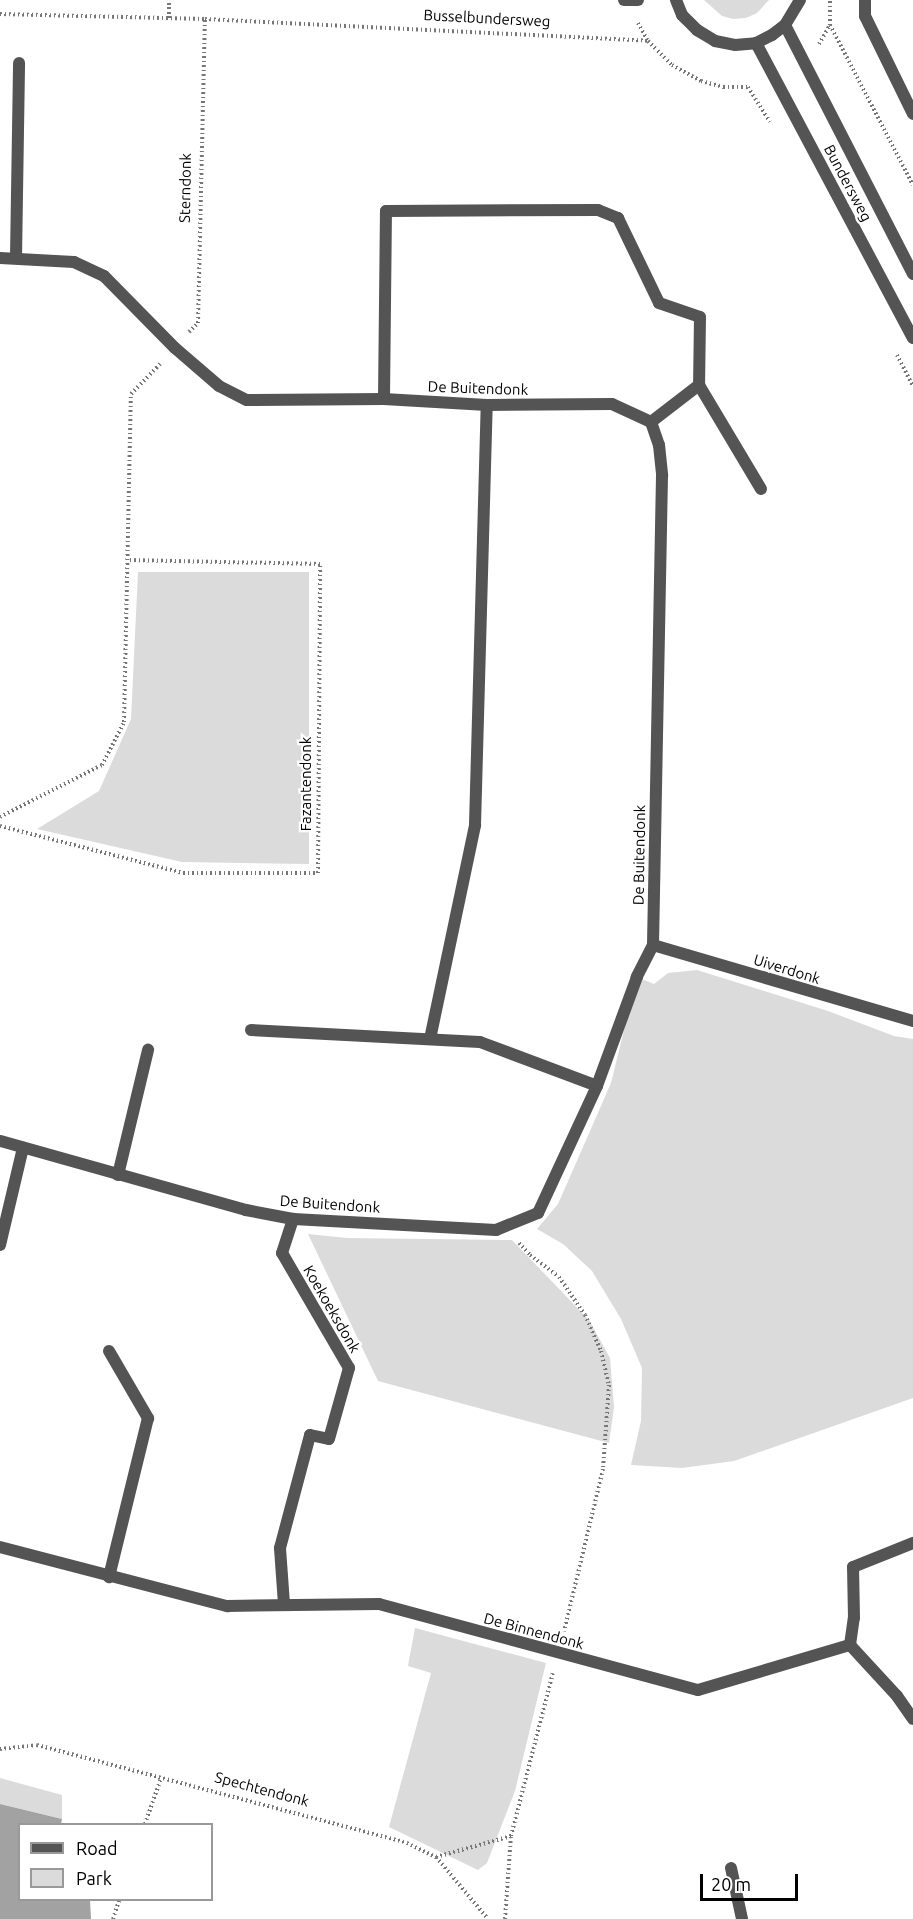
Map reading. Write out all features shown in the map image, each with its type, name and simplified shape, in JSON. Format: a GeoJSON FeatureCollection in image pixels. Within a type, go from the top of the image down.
{"type":"FeatureCollection","features":[{"type":"Feature","properties":{"kind":"street"},"geometry":{"type":"LineString","coordinates":[[624,0],[638,0]]}},
{"type":"Feature","properties":{"kind":"street"},"geometry":{"type":"LineString","coordinates":[[676,0],[682,15],[697,30],[715,41],[735,45],[756,43],[785,25],[800,0]]}},
{"type":"Feature","properties":{"kind":"street"},"geometry":{"type":"LineString","coordinates":[[865,0],[865,16],[913,114]]}},
{"type":"Feature","properties":{"kind":"street","name":"Bundersweg"},"geometry":{"type":"LineString","coordinates":[[785,25],[913,274]]}},
{"type":"Feature","properties":{"kind":"street","name":"Bundersweg"},"geometry":{"type":"LineString","coordinates":[[756,43],[913,338]]}},
{"type":"Feature","properties":{"kind":"street"},"geometry":{"type":"LineString","coordinates":[[16,258],[19,63]]}},
{"type":"Feature","properties":{"kind":"street"},"geometry":{"type":"LineString","coordinates":[[384,399],[386,211],[598,210],[618,218],[659,303],[700,317],[699,385],[761,489]]}},
{"type":"Feature","properties":{"kind":"street","name":"De Buitendonk"},"geometry":{"type":"LineString","coordinates":[[0,258],[74,262],[104,276],[175,348],[219,386],[247,400],[384,399],[488,405],[612,404],[651,422],[659,445],[662,476],[652,945],[637,977],[597,1086],[538,1213],[496,1230],[293,1219],[246,1210],[0,1141]]}},
{"type":"Feature","properties":{"kind":"street"},"geometry":{"type":"LineString","coordinates":[[651,422],[699,385]]}},
{"type":"Feature","properties":{"kind":"street"},"geometry":{"type":"LineString","coordinates":[[430,1039],[475,825],[488,405]]}},
{"type":"Feature","properties":{"kind":"street","name":"Uiverdonk"},"geometry":{"type":"LineString","coordinates":[[652,945],[913,1021]]}},
{"type":"Feature","properties":{"kind":"street"},"geometry":{"type":"LineString","coordinates":[[251,1030],[480,1042],[597,1086]]}},
{"type":"Feature","properties":{"kind":"street"},"geometry":{"type":"LineString","coordinates":[[118,1175],[148,1050]]}},
{"type":"Feature","properties":{"kind":"street"},"geometry":{"type":"LineString","coordinates":[[0,1245],[23,1148]]}},
{"type":"Feature","properties":{"kind":"street","name":"Koekoeksdonk"},"geometry":{"type":"LineString","coordinates":[[284,1604],[280,1548],[310,1435],[329,1439],[349,1368],[282,1252],[293,1219]]}},
{"type":"Feature","properties":{"kind":"street"},"geometry":{"type":"LineString","coordinates":[[0,1547],[109,1577],[148,1418],[109,1351]]}},
{"type":"Feature","properties":{"kind":"street"},"geometry":{"type":"LineString","coordinates":[[913,1544],[853,1567],[850,1645],[897,1696],[913,1719]]}},
{"type":"Feature","properties":{"kind":"street","name":"De Binnendonk"},"geometry":{"type":"LineString","coordinates":[[109,1577],[227,1606],[378,1604],[698,1690],[850,1645]]}},
{"type":"Feature","properties":{"kind":"street"},"geometry":{"type":"LineString","coordinates":[[731,1869],[742,1919]]}},
{"type":"Feature","properties":{"kind":"path"},"geometry":{"type":"LineString","coordinates":[[169,0],[169,18]]}},
{"type":"Feature","properties":{"kind":"path"},"geometry":{"type":"LineString","coordinates":[[632,1],[639,28],[648,41],[672,65]]}},
{"type":"Feature","properties":{"kind":"path","name":"Busselbundersweg"},"geometry":{"type":"LineString","coordinates":[[0,14],[205,18],[648,41]]}},
{"type":"Feature","properties":{"kind":"path","name":"Sterndonk"},"geometry":{"type":"LineString","coordinates":[[0,817],[102,765],[124,722],[131,394],[198,323],[205,18]]}},
{"type":"Feature","properties":{"kind":"path"},"geometry":{"type":"LineString","coordinates":[[830,25],[913,185]]}},
{"type":"Feature","properties":{"kind":"path","name":"Fazantendonk"},"geometry":{"type":"LineString","coordinates":[[0,826],[183,873],[318,873],[320,564],[128,560]]}},
{"type":"Feature","properties":{"kind":"path"},"geometry":{"type":"LineString","coordinates":[[505,1919],[511,1836],[559,1653],[603,1469],[609,1385],[601,1351],[585,1315],[559,1277],[530,1255],[509,1224]]}},
{"type":"Feature","properties":{"kind":"path","name":"Spechtendonk"},"geometry":{"type":"LineString","coordinates":[[0,1749],[37,1745],[407,1843],[436,1857],[488,1919]]}},
{"type":"Feature","properties":{"kind":"path"},"geometry":{"type":"LineString","coordinates":[[145,1823],[160,1778]]}},
{"type":"Feature","properties":{"kind":"path"},"geometry":{"type":"LineString","coordinates":[[436,1857],[511,1836]]}},
{"type":"Feature","properties":{"kind":"path"},"geometry":{"type":"LineString","coordinates":[[113,1919],[118,1901]]}},
{"type":"Feature","properties":{"kind":"green space"},"geometry":{"type":"Polygon","coordinates":[[[704,0],[769,0],[757,13],[746,18],[733,19],[722,16],[704,0]]]}},
{"type":"Feature","properties":{"kind":"green space"},"geometry":{"type":"Polygon","coordinates":[[[138,572],[309,572],[309,864],[182,862],[37,829],[99,791],[131,719],[138,572]]]}},
{"type":"Feature","properties":{"kind":"green space"},"geometry":{"type":"Polygon","coordinates":[[[697,970],[828,1011],[894,1036],[913,1039],[913,1398],[734,1461],[682,1468],[631,1465],[641,1421],[642,1368],[621,1319],[592,1271],[563,1244],[537,1229],[558,1204],[611,1083],[637,977],[654,984],[668,973],[697,970]]]}},
{"type":"Feature","properties":{"kind":"green space"},"geometry":{"type":"Polygon","coordinates":[[[308,1234],[347,1238],[512,1240],[589,1320],[610,1358],[614,1407],[609,1443],[378,1381],[308,1234]]]}},
{"type":"Feature","properties":{"kind":"green space"},"geometry":{"type":"Polygon","coordinates":[[[415,1628],[546,1663],[515,1791],[487,1863],[478,1870],[389,1827],[431,1673],[408,1666],[415,1628]]]}},
{"type":"Feature","properties":{"kind":"green space"},"geometry":{"type":"Polygon","coordinates":[[[0,1778],[62,1795],[62,1819],[0,1804],[0,1778]]]}},
{"type":"Feature","properties":{"kind":"shaded area"},"geometry":{"type":"Polygon","coordinates":[[[0,1804],[62,1819],[61,1823],[18,1823],[18,1901],[90,1901],[91,1919],[0,1919],[0,1804]]]}}]}
